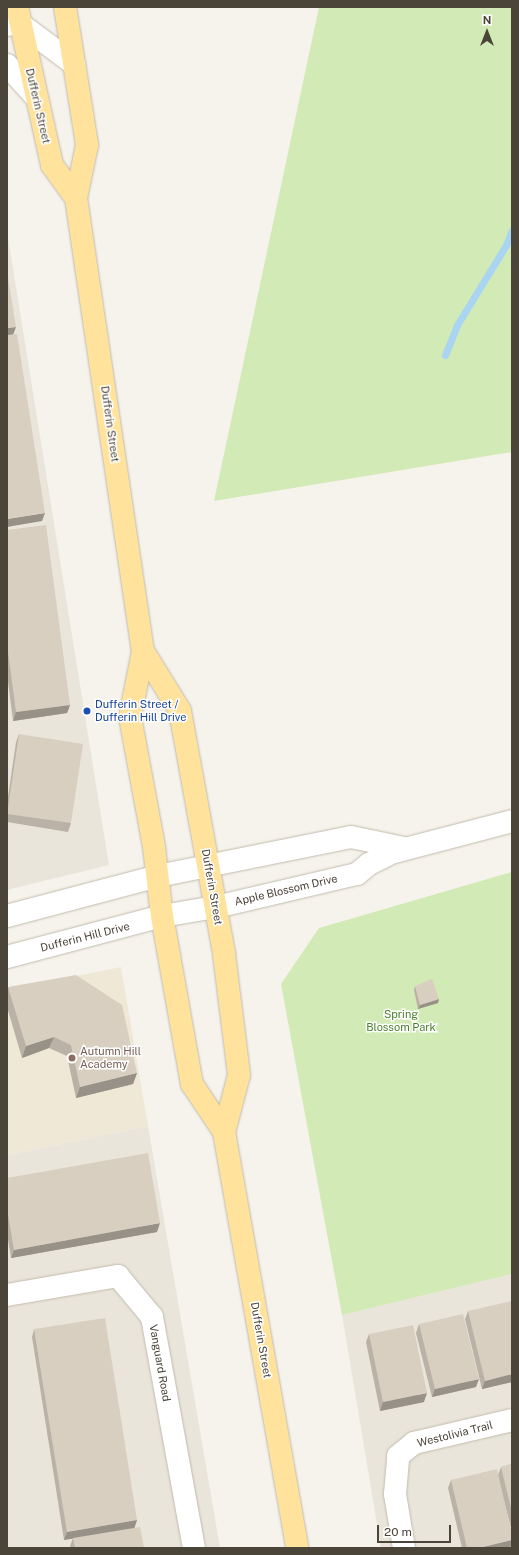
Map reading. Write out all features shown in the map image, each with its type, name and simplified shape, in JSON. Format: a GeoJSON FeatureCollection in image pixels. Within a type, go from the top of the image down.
{"type":"FeatureCollection","features":[{"type":"Feature","properties":{"kind":"main road","name":"Dufferin Street"},"geometry":{"type":"LineString","coordinates":[[64,7],[87,145],[76,198],[143,651],[130,717],[158,876],[162,916],[192,1084],[224,1132],[297,1548]]}},
{"type":"Feature","properties":{"kind":"main road","name":"Dufferin Street"},"geometry":{"type":"LineString","coordinates":[[14,19],[36,97],[52,165],[76,198]]}},
{"type":"Feature","properties":{"kind":"main road","name":"Dufferin Street"},"geometry":{"type":"LineString","coordinates":[[143,651],[180,711],[216,907],[239,1075],[224,1132]]}},
{"type":"Feature","properties":{"kind":"street"},"geometry":{"type":"LineString","coordinates":[[14,19],[74,64]]}},
{"type":"Feature","properties":{"kind":"street"},"geometry":{"type":"LineString","coordinates":[[7,65],[36,97]]}},
{"type":"Feature","properties":{"kind":"street","name":"Apple Blossom Drive"},"geometry":{"type":"LineString","coordinates":[[162,916],[216,907],[357,874],[369,864],[404,848],[512,821]]}},
{"type":"Feature","properties":{"kind":"street","name":"Apple Blossom Drive"},"geometry":{"type":"LineString","coordinates":[[158,876],[351,837],[404,848]]}},
{"type":"Feature","properties":{"kind":"street"},"geometry":{"type":"LineString","coordinates":[[7,916],[158,876]]}},
{"type":"Feature","properties":{"kind":"street","name":"Dufferin Hill Drive"},"geometry":{"type":"LineString","coordinates":[[7,957],[162,916]]}},
{"type":"Feature","properties":{"kind":"street","name":"Vanguard Road"},"geometry":{"type":"LineString","coordinates":[[7,1294],[118,1276],[152,1317],[194,1548]]}},
{"type":"Feature","properties":{"kind":"street","name":"Westolivia Trail"},"geometry":{"type":"LineString","coordinates":[[404,1548],[394,1494],[398,1456],[414,1443],[512,1420]]}},
{"type":"Feature","properties":{"kind":"shaded area"},"geometry":{"type":"Polygon","coordinates":[[[7,231],[109,865],[7,890],[7,231]]]}},
{"type":"Feature","properties":{"kind":"shaded area","name":"Autumn Hill Academy"},"geometry":{"type":"Polygon","coordinates":[[[121,967],[148,1126],[7,1155],[7,990],[121,967]]]}},
{"type":"Feature","properties":{"kind":"shaded area"},"geometry":{"type":"Polygon","coordinates":[[[148,1126],[220,1548],[7,1548],[7,1155],[148,1126]]]}},
{"type":"Feature","properties":{"kind":"shaded area"},"geometry":{"type":"Polygon","coordinates":[[[512,1274],[512,1548],[381,1548],[342,1315],[512,1274]]]}},
{"type":"Feature","properties":{"kind":"green space"},"geometry":{"type":"Polygon","coordinates":[[[319,7],[512,7],[512,452],[214,501],[319,7]]]}},
{"type":"Feature","properties":{"kind":"green space","name":"Spring Blossom Park"},"geometry":{"type":"Polygon","coordinates":[[[512,872],[512,1274],[342,1315],[281,984],[319,928],[512,872]]]}},
{"type":"Feature","properties":{"kind":"building"},"geometry":{"type":"Polygon","coordinates":[[[7,271],[16,327],[7,328],[7,271]]]}},
{"type":"Feature","properties":{"kind":"building"},"geometry":{"type":"Polygon","coordinates":[[[17,334],[45,513],[7,519],[7,335],[17,334]]]}},
{"type":"Feature","properties":{"kind":"building"},"geometry":{"type":"Polygon","coordinates":[[[46,525],[70,705],[16,712],[7,644],[7,530],[46,525]]]}},
{"type":"Feature","properties":{"kind":"building"},"geometry":{"type":"Polygon","coordinates":[[[19,734],[83,744],[71,823],[7,814],[19,734]]]}},
{"type":"Feature","properties":{"kind":"building"},"geometry":{"type":"Polygon","coordinates":[[[76,975],[122,1005],[137,1073],[80,1087],[71,1045],[54,1037],[26,1046],[8,987],[76,975]]]}},
{"type":"Feature","properties":{"kind":"building"},"geometry":{"type":"Polygon","coordinates":[[[432,979],[439,999],[420,1005],[415,986],[432,979]]]}},
{"type":"Feature","properties":{"kind":"building"},"geometry":{"type":"Polygon","coordinates":[[[148,1153],[160,1223],[14,1250],[7,1209],[7,1178],[148,1153]]]}},
{"type":"Feature","properties":{"kind":"building"},"geometry":{"type":"Polygon","coordinates":[[[512,1301],[512,1374],[485,1381],[468,1311],[512,1301]]]}},
{"type":"Feature","properties":{"kind":"building"},"geometry":{"type":"Polygon","coordinates":[[[463,1314],[479,1379],[435,1389],[419,1324],[463,1314]]]}},
{"type":"Feature","properties":{"kind":"building"},"geometry":{"type":"Polygon","coordinates":[[[105,1318],[137,1520],[67,1532],[34,1329],[105,1318]]]}},
{"type":"Feature","properties":{"kind":"building"},"geometry":{"type":"Polygon","coordinates":[[[413,1325],[427,1393],[383,1402],[369,1334],[413,1325]]]}},
{"type":"Feature","properties":{"kind":"building"},"geometry":{"type":"Polygon","coordinates":[[[512,1464],[512,1512],[501,1467],[512,1464]]]}},
{"type":"Feature","properties":{"kind":"building"},"geometry":{"type":"Polygon","coordinates":[[[497,1469],[512,1540],[479,1548],[467,1548],[451,1480],[497,1469]]]}},
{"type":"Feature","properties":{"kind":"building"},"geometry":{"type":"Polygon","coordinates":[[[140,1527],[144,1548],[75,1548],[73,1538],[140,1527]]]}},
{"type":"Feature","properties":{"kind":"waterway"},"geometry":{"type":"LineString","coordinates":[[445,355],[457,325],[506,245],[512,230]]}},
{"type":"Feature","properties":{"kind":"place","name":"Dufferin Street / Dufferin Hill Drive"},"geometry":{"type":"Point","coordinates":[87,711]}},
{"type":"Feature","properties":{"kind":"place","name":"Autumn Hill Academy"},"geometry":{"type":"Point","coordinates":[72,1058]}}]}
